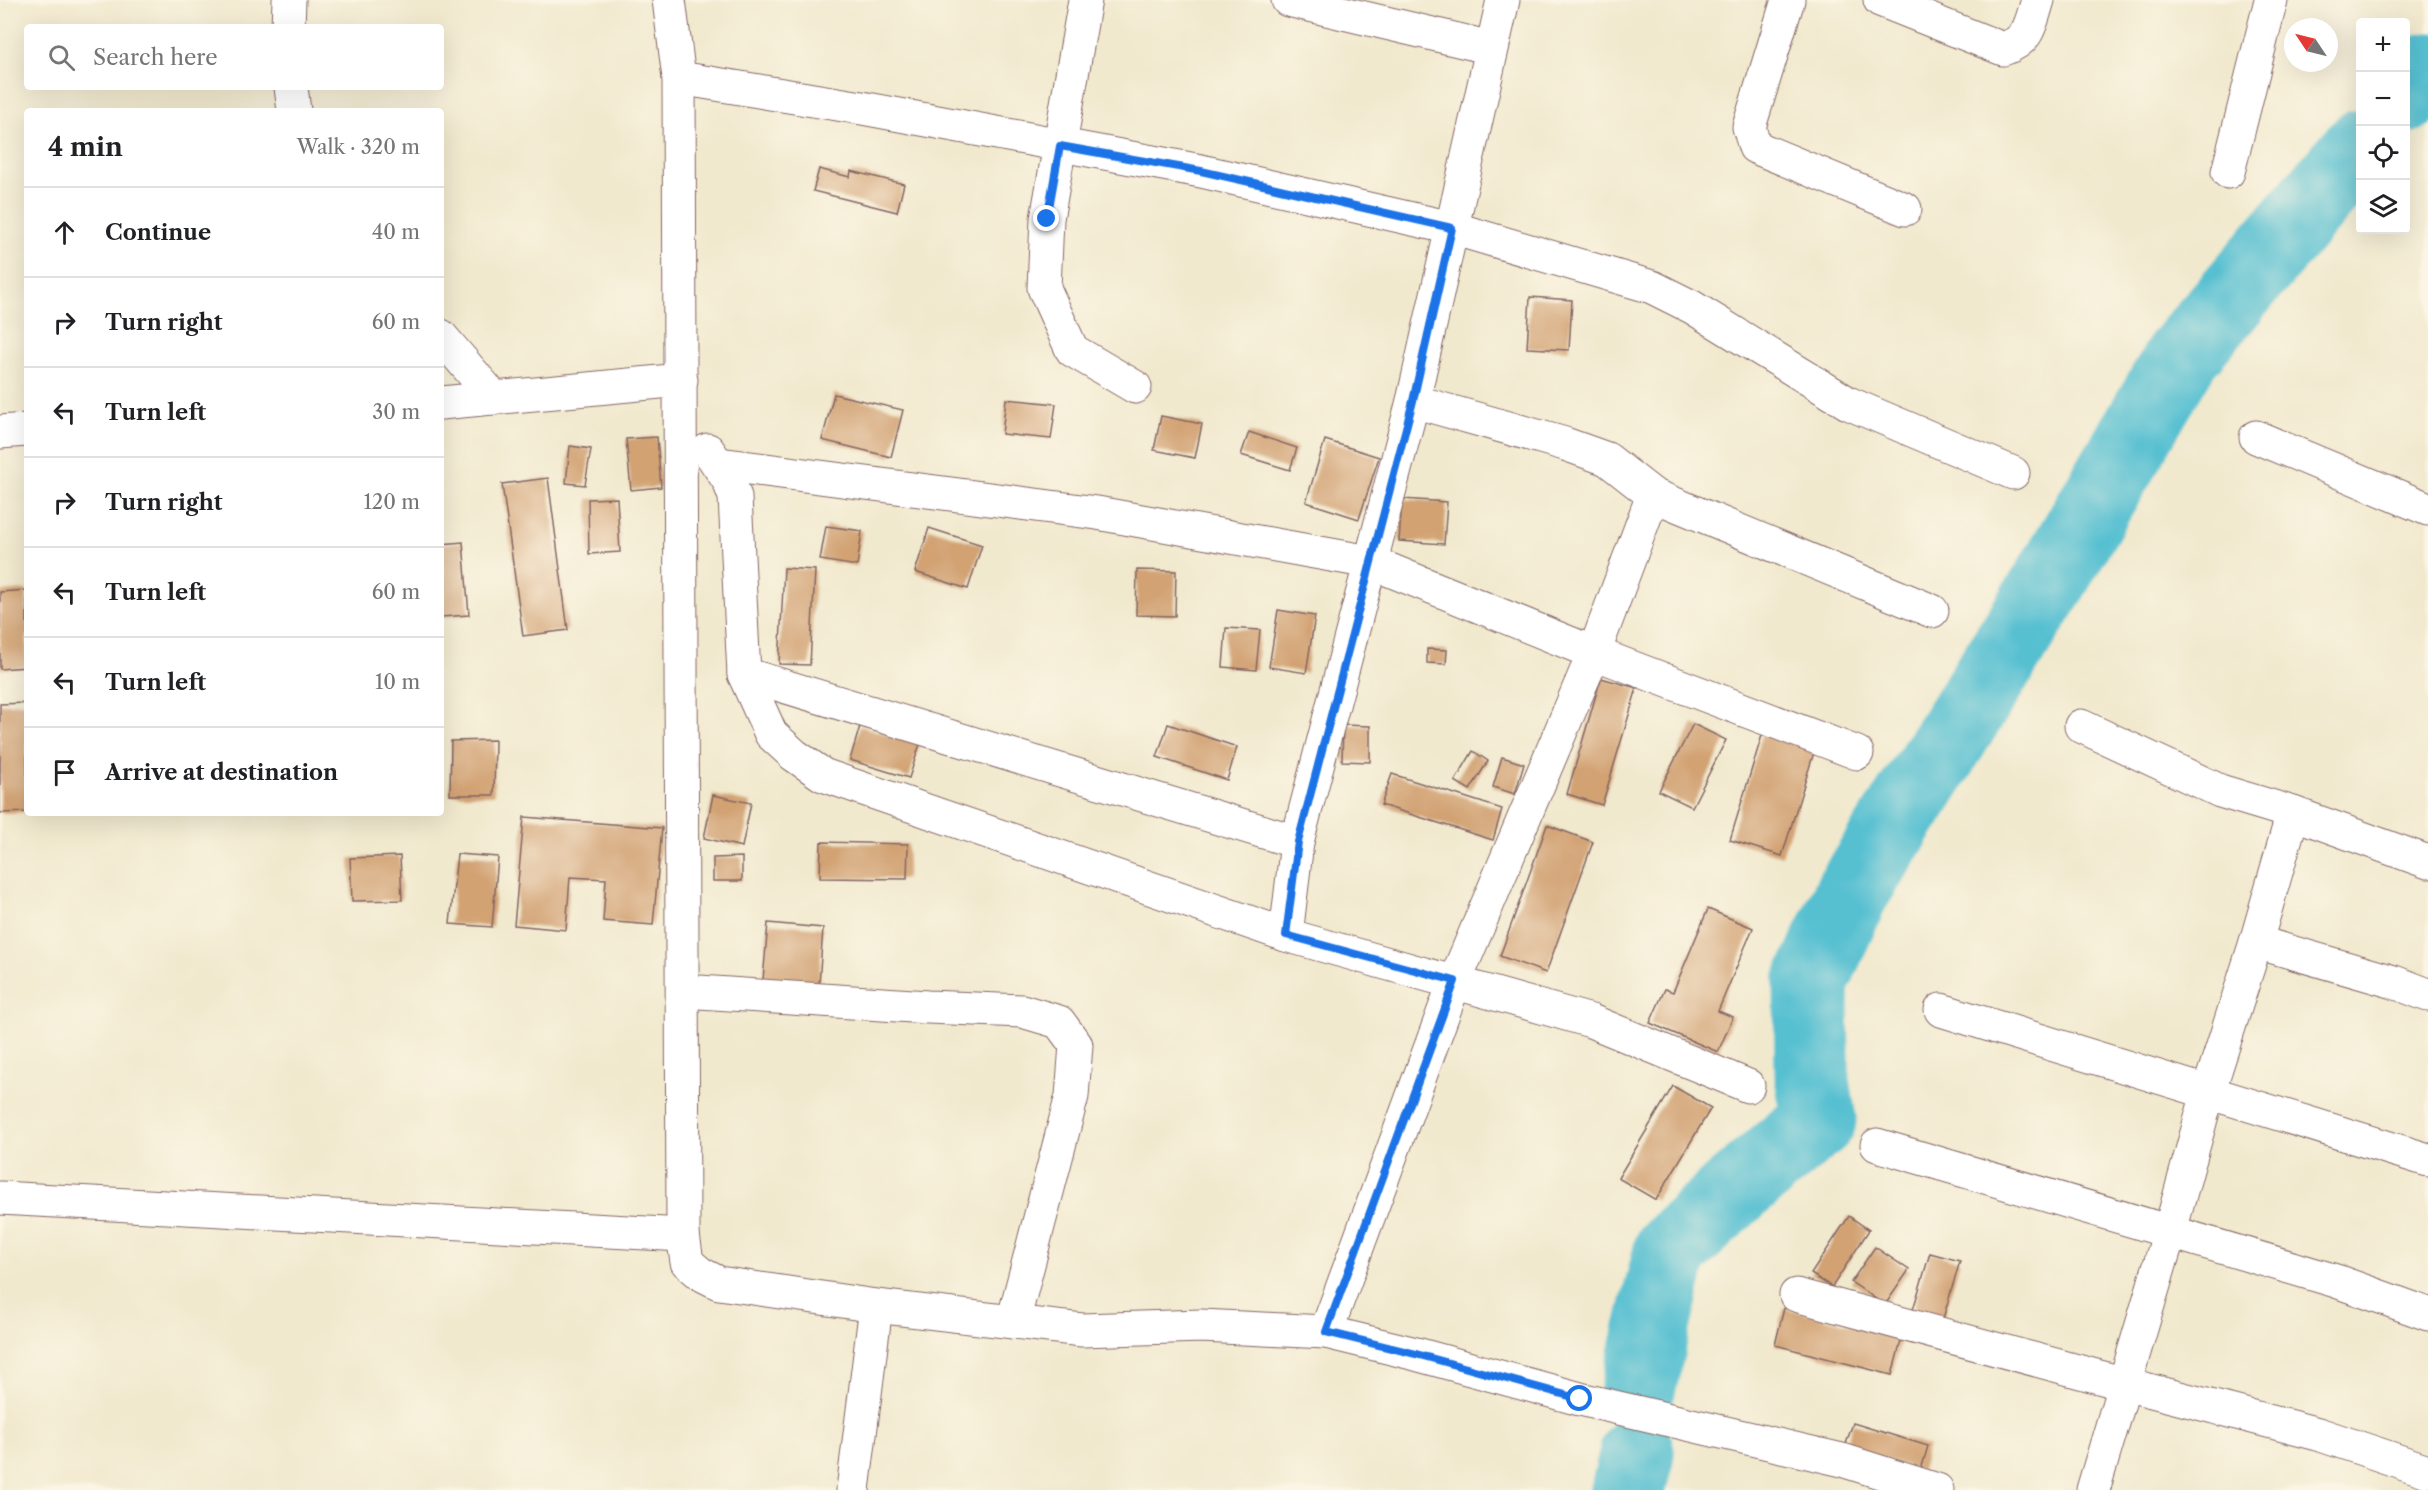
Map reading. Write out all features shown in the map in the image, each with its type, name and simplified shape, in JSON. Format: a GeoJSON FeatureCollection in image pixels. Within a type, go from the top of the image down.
{"type":"FeatureCollection","features":[{"type":"Feature","properties":{"kind":"street"},"geometry":{"type":"LineString","coordinates":[[288,24],[289,0]]}},
{"type":"Feature","properties":{"kind":"street"},"geometry":{"type":"LineString","coordinates":[[669,0],[679,78],[684,992],[683,1234],[687,1262],[701,1274],[719,1283],[876,1306],[1082,1330],[1201,1326],[1326,1332],[1580,1399],[1842,1460],[1937,1490]]}},
{"type":"Feature","properties":{"kind":"street"},"geometry":{"type":"LineString","coordinates":[[1085,0],[1047,219],[1044,288],[1072,350],[1135,387]]}},
{"type":"Feature","properties":{"kind":"street"},"geometry":{"type":"LineString","coordinates":[[1288,0],[1492,48]]}},
{"type":"Feature","properties":{"kind":"street"},"geometry":{"type":"LineString","coordinates":[[1286,935],[1298,842],[1413,401],[1503,0]]}},
{"type":"Feature","properties":{"kind":"street"},"geometry":{"type":"LineString","coordinates":[[1788,0],[1749,127],[1755,147],[1905,209]]}},
{"type":"Feature","properties":{"kind":"street"},"geometry":{"type":"LineString","coordinates":[[1880,0],[2003,49],[2016,44],[2026,36],[2038,0]]}},
{"type":"Feature","properties":{"kind":"street"},"geometry":{"type":"LineString","coordinates":[[2228,172],[2271,0]]}},
{"type":"Feature","properties":{"kind":"street"},"geometry":{"type":"LineString","coordinates":[[679,78],[862,108],[1201,171],[1452,228],[1652,286],[1692,307],[1848,403],[2013,473]]}},
{"type":"Feature","properties":{"kind":"street"},"geometry":{"type":"LineString","coordinates":[[291,90],[294,108]]}},
{"type":"Feature","properties":{"kind":"street"},"geometry":{"type":"LineString","coordinates":[[444,340],[494,398]]}},
{"type":"Feature","properties":{"kind":"street"},"geometry":{"type":"LineString","coordinates":[[444,403],[681,380]]}},
{"type":"Feature","properties":{"kind":"street"},"geometry":{"type":"LineString","coordinates":[[1413,401],[1565,444],[1607,459],[1653,495],[1932,611]]}},
{"type":"Feature","properties":{"kind":"street"},"geometry":{"type":"LineString","coordinates":[[681,416],[719,464],[735,497],[744,674],[771,734],[794,755],[823,775],[1286,935],[1591,1021],[1748,1086]]}},
{"type":"Feature","properties":{"kind":"street"},"geometry":{"type":"LineString","coordinates":[[0,432],[24,430]]}},
{"type":"Feature","properties":{"kind":"street"},"geometry":{"type":"LineString","coordinates":[[2256,437],[2428,509]]}},
{"type":"Feature","properties":{"kind":"street"},"geometry":{"type":"LineString","coordinates":[[719,464],[1097,513],[1370,562],[1594,653],[1857,753]]}},
{"type":"Feature","properties":{"kind":"street"},"geometry":{"type":"LineString","coordinates":[[1326,1332],[1455,981],[1594,653],[1653,495]]}},
{"type":"Feature","properties":{"kind":"street"},"geometry":{"type":"LineString","coordinates":[[744,674],[1298,842]]}},
{"type":"Feature","properties":{"kind":"street"},"geometry":{"type":"LineString","coordinates":[[2081,726],[2220,791],[2293,813],[2428,862]]}},
{"type":"Feature","properties":{"kind":"street"},"geometry":{"type":"LineString","coordinates":[[2093,1490],[2170,1231],[2208,1093],[2256,942],[2293,813]]}},
{"type":"Feature","properties":{"kind":"street"},"geometry":{"type":"LineString","coordinates":[[2256,942],[2394,982],[2428,995]]}},
{"type":"Feature","properties":{"kind":"street"},"geometry":{"type":"LineString","coordinates":[[684,992],[1022,1011],[1059,1022],[1076,1045],[1072,1096],[1013,1322]]}},
{"type":"Feature","properties":{"kind":"street"},"geometry":{"type":"LineString","coordinates":[[1941,1010],[2428,1160]]}},
{"type":"Feature","properties":{"kind":"street"},"geometry":{"type":"LineString","coordinates":[[1877,1145],[2336,1281],[2428,1314]]}},
{"type":"Feature","properties":{"kind":"street"},"geometry":{"type":"LineString","coordinates":[[0,1198],[683,1234]]}},
{"type":"Feature","properties":{"kind":"street"},"geometry":{"type":"LineString","coordinates":[[1796,1294],[2318,1434],[2428,1471]]}},
{"type":"Feature","properties":{"kind":"street"},"geometry":{"type":"LineString","coordinates":[[852,1490],[876,1306]]}},
{"type":"Feature","properties":{"kind":"building"},"geometry":{"type":"Polygon","coordinates":[[[819,169],[850,177],[851,171],[904,184],[897,212],[813,191],[819,169]]]}},
{"type":"Feature","properties":{"kind":"building"},"geometry":{"type":"Polygon","coordinates":[[[1530,297],[1572,300],[1569,350],[1527,348],[1530,297]]]}},
{"type":"Feature","properties":{"kind":"building"},"geometry":{"type":"Polygon","coordinates":[[[834,394],[903,410],[891,457],[822,440],[834,394]]]}},
{"type":"Feature","properties":{"kind":"building"},"geometry":{"type":"Polygon","coordinates":[[[1006,399],[1056,404],[1051,439],[1002,434],[1006,399]]]}},
{"type":"Feature","properties":{"kind":"building"},"geometry":{"type":"Polygon","coordinates":[[[1161,416],[1202,424],[1195,458],[1154,450],[1161,416]]]}},
{"type":"Feature","properties":{"kind":"building"},"geometry":{"type":"Polygon","coordinates":[[[1249,432],[1297,448],[1290,470],[1241,455],[1249,432]]]}},
{"type":"Feature","properties":{"kind":"building"},"geometry":{"type":"Polygon","coordinates":[[[657,437],[661,487],[631,490],[626,439],[657,437]]]}},
{"type":"Feature","properties":{"kind":"building"},"geometry":{"type":"Polygon","coordinates":[[[1325,440],[1379,457],[1359,519],[1306,502],[1325,440]]]}},
{"type":"Feature","properties":{"kind":"building"},"geometry":{"type":"Polygon","coordinates":[[[570,446],[591,449],[585,485],[566,483],[570,446]]]}},
{"type":"Feature","properties":{"kind":"building"},"geometry":{"type":"Polygon","coordinates":[[[548,478],[568,630],[523,636],[502,484],[548,478]]]}},
{"type":"Feature","properties":{"kind":"building"},"geometry":{"type":"Polygon","coordinates":[[[617,498],[620,552],[589,554],[588,499],[617,498]]]}},
{"type":"Feature","properties":{"kind":"building"},"geometry":{"type":"Polygon","coordinates":[[[1402,499],[1447,502],[1444,544],[1399,541],[1402,499]]]}},
{"type":"Feature","properties":{"kind":"building"},"geometry":{"type":"Polygon","coordinates":[[[826,526],[862,531],[857,566],[820,560],[826,526]]]}},
{"type":"Feature","properties":{"kind":"building"},"geometry":{"type":"Polygon","coordinates":[[[929,528],[982,545],[968,589],[915,572],[929,528]]]}},
{"type":"Feature","properties":{"kind":"building"},"geometry":{"type":"Polygon","coordinates":[[[463,542],[469,615],[444,617],[444,544],[463,542]]]}},
{"type":"Feature","properties":{"kind":"building"},"geometry":{"type":"Polygon","coordinates":[[[784,568],[815,570],[810,665],[779,664],[784,568]]]}},
{"type":"Feature","properties":{"kind":"building"},"geometry":{"type":"Polygon","coordinates":[[[1137,570],[1176,571],[1175,616],[1136,615],[1137,570]]]}},
{"type":"Feature","properties":{"kind":"building"},"geometry":{"type":"Polygon","coordinates":[[[24,590],[24,667],[0,669],[0,592],[24,590]]]}},
{"type":"Feature","properties":{"kind":"building"},"geometry":{"type":"Polygon","coordinates":[[[1278,610],[1315,616],[1306,673],[1269,667],[1278,610]]]}},
{"type":"Feature","properties":{"kind":"building"},"geometry":{"type":"Polygon","coordinates":[[[1226,628],[1260,630],[1256,670],[1223,667],[1226,628]]]}},
{"type":"Feature","properties":{"kind":"building"},"geometry":{"type":"Polygon","coordinates":[[[1427,649],[1447,650],[1446,664],[1427,663],[1427,649]]]}},
{"type":"Feature","properties":{"kind":"building"},"geometry":{"type":"Polygon","coordinates":[[[1601,678],[1637,688],[1602,805],[1567,794],[1601,678]]]}},
{"type":"Feature","properties":{"kind":"building"},"geometry":{"type":"Polygon","coordinates":[[[24,703],[24,812],[0,813],[0,704],[24,703]]]}},
{"type":"Feature","properties":{"kind":"building"},"geometry":{"type":"Polygon","coordinates":[[[1168,724],[1237,747],[1227,780],[1157,757],[1168,724]]]}},
{"type":"Feature","properties":{"kind":"building"},"geometry":{"type":"Polygon","coordinates":[[[1693,724],[1726,740],[1692,807],[1659,791],[1693,724]]]}},
{"type":"Feature","properties":{"kind":"building"},"geometry":{"type":"Polygon","coordinates":[[[1343,725],[1370,726],[1370,762],[1342,761],[1343,725]]]}},
{"type":"Feature","properties":{"kind":"building"},"geometry":{"type":"Polygon","coordinates":[[[860,726],[920,744],[909,778],[850,760],[860,726]]]}},
{"type":"Feature","properties":{"kind":"building"},"geometry":{"type":"Polygon","coordinates":[[[1763,732],[1815,749],[1782,856],[1730,840],[1763,732]]]}},
{"type":"Feature","properties":{"kind":"building"},"geometry":{"type":"Polygon","coordinates":[[[495,740],[494,795],[450,795],[451,741],[495,740]]]}},
{"type":"Feature","properties":{"kind":"building"},"geometry":{"type":"Polygon","coordinates":[[[1473,751],[1488,761],[1470,790],[1455,781],[1473,751]]]}},
{"type":"Feature","properties":{"kind":"building"},"geometry":{"type":"Polygon","coordinates":[[[1502,757],[1524,764],[1515,794],[1493,787],[1502,757]]]}},
{"type":"Feature","properties":{"kind":"building"},"geometry":{"type":"Polygon","coordinates":[[[1392,774],[1502,809],[1493,840],[1381,805],[1392,774]]]}},
{"type":"Feature","properties":{"kind":"building"},"geometry":{"type":"Polygon","coordinates":[[[713,795],[751,803],[742,847],[704,838],[713,795]]]}},
{"type":"Feature","properties":{"kind":"building"},"geometry":{"type":"Polygon","coordinates":[[[524,817],[662,828],[653,925],[603,921],[606,879],[570,877],[566,930],[514,925],[524,817]]]}},
{"type":"Feature","properties":{"kind":"building"},"geometry":{"type":"Polygon","coordinates":[[[1547,825],[1593,842],[1546,973],[1500,956],[1547,825]]]}},
{"type":"Feature","properties":{"kind":"building"},"geometry":{"type":"Polygon","coordinates":[[[821,842],[908,844],[907,879],[820,878],[821,842]]]}},
{"type":"Feature","properties":{"kind":"building"},"geometry":{"type":"Polygon","coordinates":[[[457,854],[498,857],[492,927],[450,924],[457,854]]]}},
{"type":"Feature","properties":{"kind":"building"},"geometry":{"type":"Polygon","coordinates":[[[400,856],[402,900],[352,901],[350,858],[400,856]]]}},
{"type":"Feature","properties":{"kind":"building"},"geometry":{"type":"Polygon","coordinates":[[[742,857],[742,881],[713,881],[713,858],[742,857]]]}},
{"type":"Feature","properties":{"kind":"building"},"geometry":{"type":"Polygon","coordinates":[[[1708,909],[1753,928],[1718,1011],[1733,1017],[1718,1052],[1650,1023],[1665,989],[1673,992],[1708,909]]]}},
{"type":"Feature","properties":{"kind":"building"},"geometry":{"type":"Polygon","coordinates":[[[768,923],[823,928],[819,985],[763,980],[768,923]]]}},
{"type":"Feature","properties":{"kind":"building"},"geometry":{"type":"Polygon","coordinates":[[[1673,1086],[1711,1108],[1656,1200],[1618,1178],[1673,1086]]]}},
{"type":"Feature","properties":{"kind":"building"},"geometry":{"type":"Polygon","coordinates":[[[1849,1216],[1869,1230],[1832,1287],[1811,1274],[1849,1216]]]}},
{"type":"Feature","properties":{"kind":"building"},"geometry":{"type":"Polygon","coordinates":[[[1875,1247],[1909,1270],[1885,1305],[1851,1282],[1875,1247]]]}},
{"type":"Feature","properties":{"kind":"building"},"geometry":{"type":"Polygon","coordinates":[[[1930,1253],[1960,1261],[1942,1322],[1912,1313],[1930,1253]]]}},
{"type":"Feature","properties":{"kind":"building"},"geometry":{"type":"Polygon","coordinates":[[[1784,1308],[1902,1337],[1892,1375],[1775,1345],[1784,1308]]]}},
{"type":"Feature","properties":{"kind":"building"},"geometry":{"type":"Polygon","coordinates":[[[1853,1423],[1928,1446],[1921,1470],[1845,1447],[1853,1423]]]}},
{"type":"Feature","properties":{"kind":"waterway"},"geometry":{"type":"LineString","coordinates":[[2410,91],[2428,70]]}},
{"type":"Feature","properties":{"kind":"waterway"},"geometry":{"type":"LineString","coordinates":[[1638,1389],[1671,1250],[1730,1195],[1819,1120],[1812,1075],[1811,983],[1852,892],[2043,593],[2183,354],[2356,152]]}},
{"type":"Feature","properties":{"kind":"waterway"},"geometry":{"type":"LineString","coordinates":[[1628,1490],[1637,1452]]}},
{"type":"Feature","properties":{"kind":"route"},"geometry":{"type":"LineString","coordinates":[[1047,219],[1060,146],[1201,171],[1452,228],[1413,401],[1298,842],[1286,935],[1455,981],[1326,1332],[1580,1399]]}}]}
